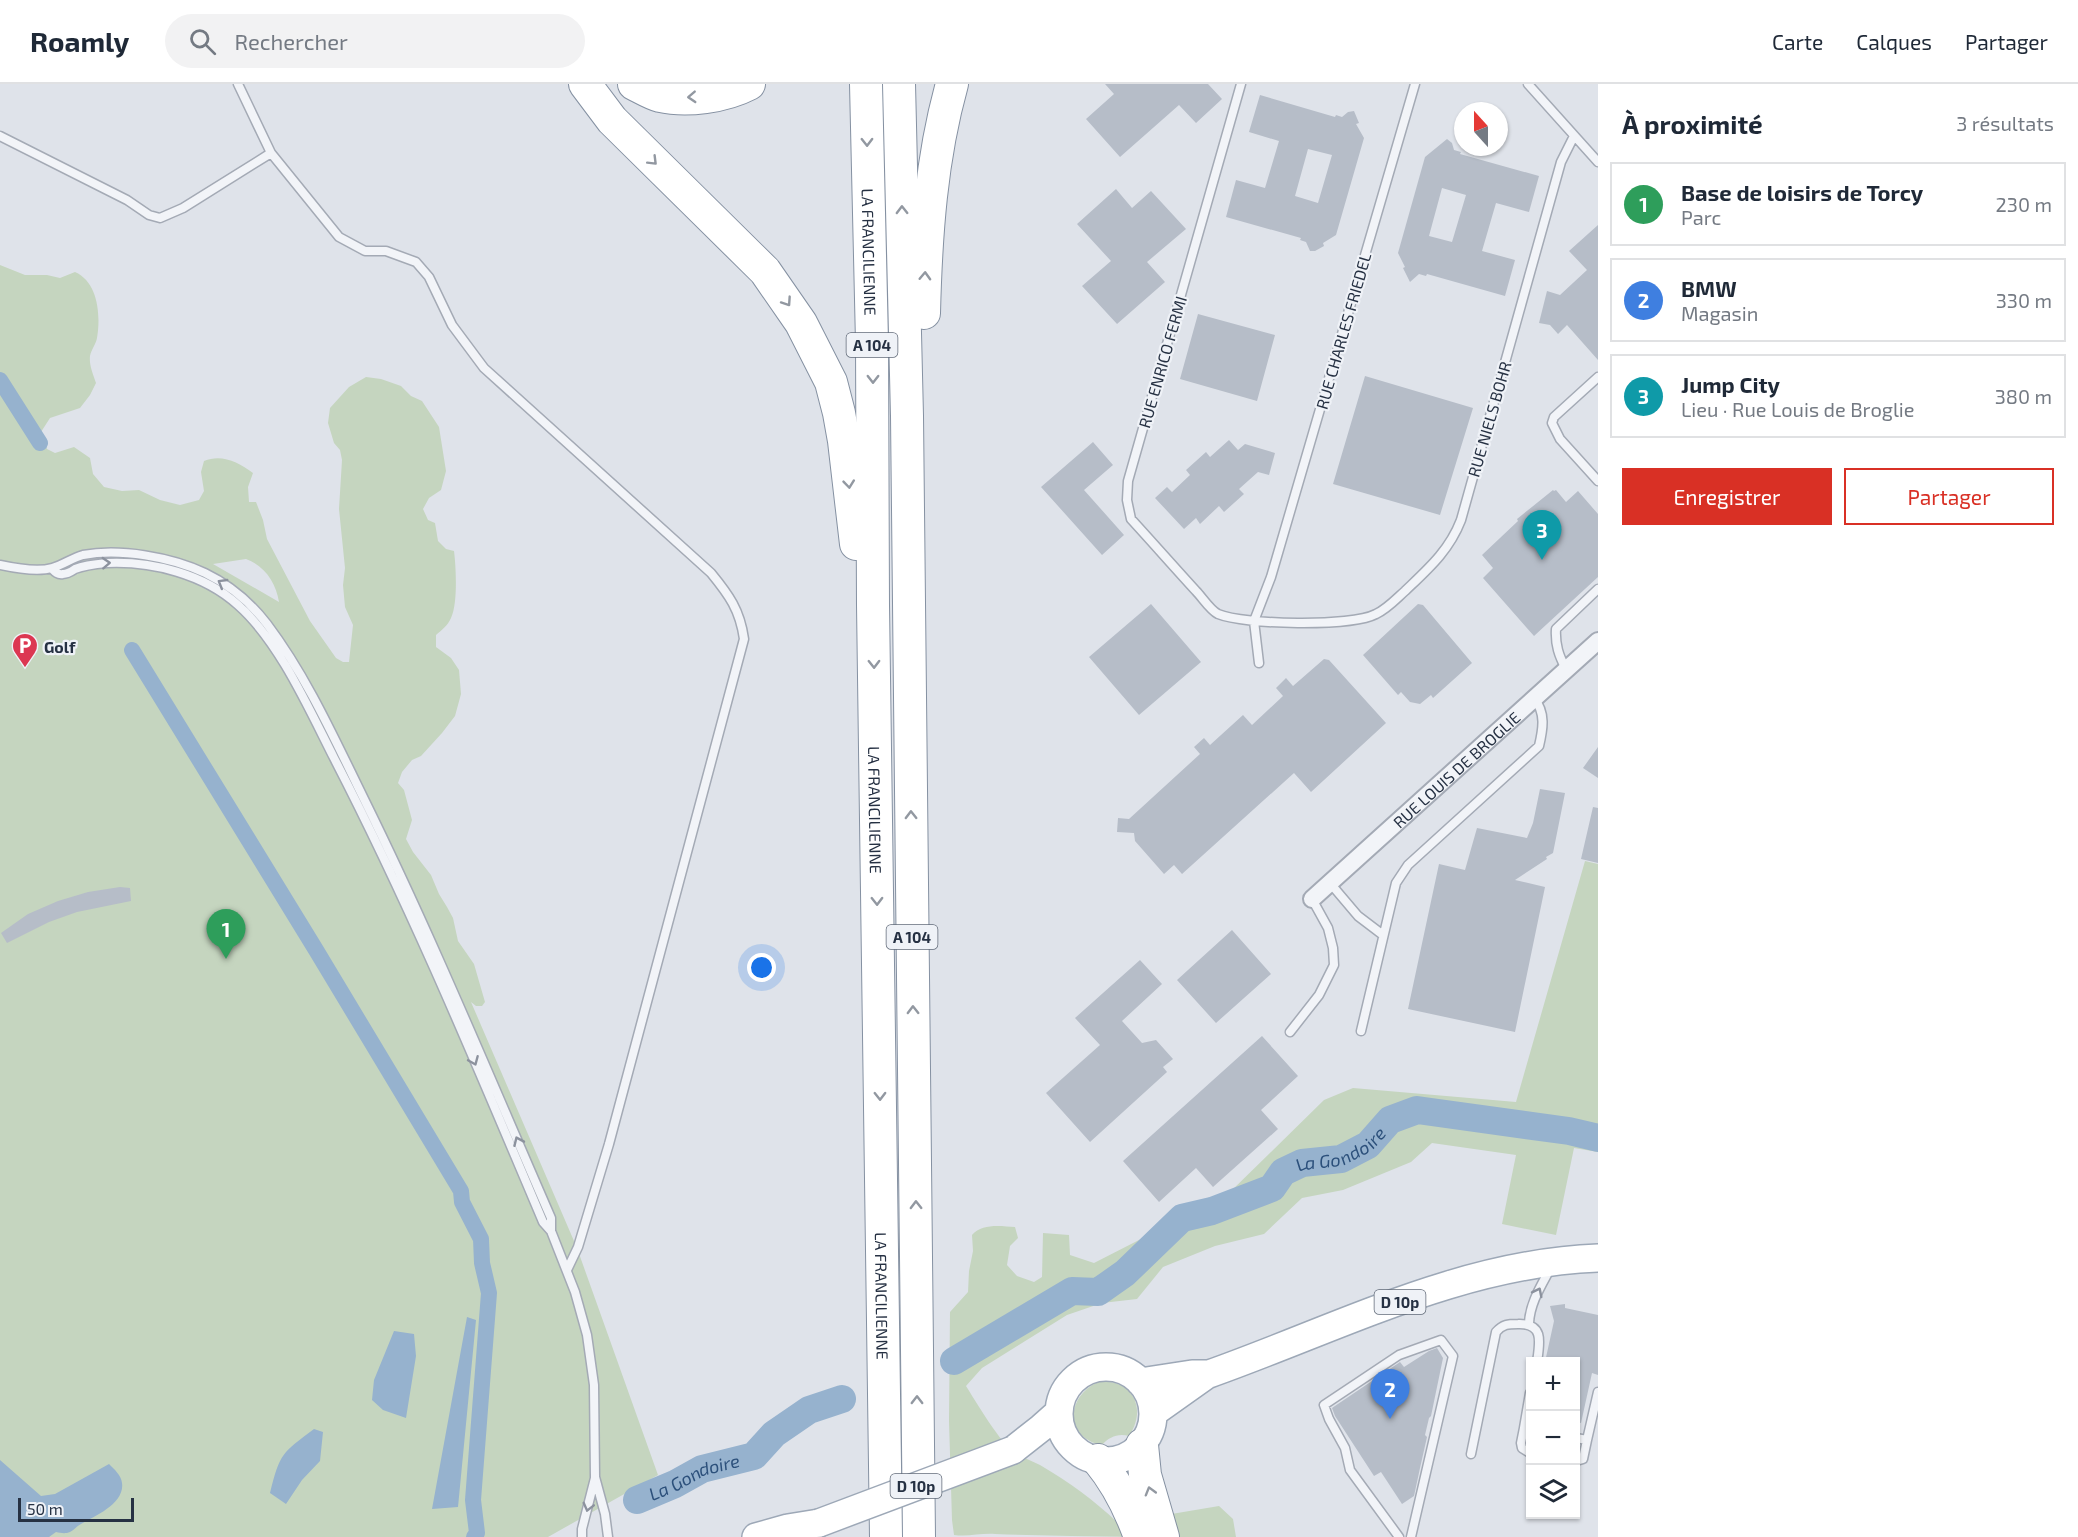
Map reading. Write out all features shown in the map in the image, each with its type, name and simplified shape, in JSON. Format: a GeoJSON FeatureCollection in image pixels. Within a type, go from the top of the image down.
{"type":"FeatureCollection","features":[{"type":"Feature","properties":{"kind":"highway"},"geometry":{"type":"LineString","coordinates":[[585,84],[612,120],[765,271],[784,296],[811,341],[831,382],[839,413],[860,578],[873,605]]}},
{"type":"Feature","properties":{"kind":"highway"},"geometry":{"type":"LineString","coordinates":[[634,84],[659,96],[684,98],[718,95],[749,84]]}},
{"type":"Feature","properties":{"kind":"highway","name":"LA FRANCILIENNE"},"geometry":{"type":"LineString","coordinates":[[866,84],[872,342],[873,605],[886,1537]]}},
{"type":"Feature","properties":{"kind":"highway","name":"LA FRANCILIENNE"},"geometry":{"type":"LineString","coordinates":[[899,84],[907,416],[919,1537]]}},
{"type":"Feature","properties":{"kind":"highway"},"geometry":{"type":"LineString","coordinates":[[907,416],[922,374],[926,260],[932,180],[944,112],[952,84]]}},
{"type":"Feature","properties":{"kind":"highway"},"geometry":{"type":"LineString","coordinates":[[869,1537],[868,1450],[885,1418]]}},
{"type":"Feature","properties":{"kind":"highway"},"geometry":{"type":"LineString","coordinates":[[1142,1444],[1145,1475],[1163,1537]]}},
{"type":"Feature","properties":{"kind":"highway"},"geometry":{"type":"LineString","coordinates":[[1085,1453],[1112,1478],[1124,1498],[1140,1537]]}},
{"type":"Feature","properties":{"kind":"highway"},"geometry":{"type":"LineString","coordinates":[[918,1458],[935,1495],[936,1537]]}},
{"type":"Feature","properties":{"kind":"main road","name":"D 10p"},"geometry":{"type":"LineString","coordinates":[[1153,1413],[1209,1374],[1427,1291],[1482,1274],[1554,1262],[1598,1258]]}},
{"type":"Feature","properties":{"kind":"main road"},"geometry":{"type":"LineString","coordinates":[[1106,1367],[1115,1368],[1133,1376],[1140,1382],[1150,1396],[1153,1413],[1150,1430],[1142,1444],[1133,1453],[1110,1461],[1085,1453],[1061,1428],[1059,1412],[1066,1390],[1072,1382],[1087,1371],[1106,1367]]}},
{"type":"Feature","properties":{"kind":"main road","name":"D 10p"},"geometry":{"type":"LineString","coordinates":[[1140,1382],[1192,1374],[1209,1374]]}},
{"type":"Feature","properties":{"kind":"main road","name":"D 10p"},"geometry":{"type":"LineString","coordinates":[[789,1537],[819,1523],[1013,1450],[1059,1412]]}},
{"type":"Feature","properties":{"kind":"main road","name":"D 10p"},"geometry":{"type":"LineString","coordinates":[[1013,1450],[1085,1453]]}},
{"type":"Feature","properties":{"kind":"main road","name":"D 10p"},"geometry":{"type":"LineString","coordinates":[[756,1537],[788,1528],[819,1523]]}},
{"type":"Feature","properties":{"kind":"street","name":"RUE LOUIS DE BROGLIE"},"geometry":{"type":"LineString","coordinates":[[1312,899],[1598,641]]}},
{"type":"Feature","properties":{"kind":"lane"},"geometry":{"type":"LineString","coordinates":[[238,84],[271,153],[339,237],[365,251],[386,251],[417,262],[429,277],[452,325],[484,368],[711,573],[729,596],[741,620],[744,639],[609,1144],[578,1247],[567,1270]]}},
{"type":"Feature","properties":{"kind":"lane","name":"RUE ENRICO FERMI"},"geometry":{"type":"LineString","coordinates":[[1216,613],[1131,519],[1127,500],[1128,481],[1241,84]]}},
{"type":"Feature","properties":{"kind":"lane","name":"RUE CHARLES FRIEDEL"},"geometry":{"type":"LineString","coordinates":[[1254,621],[1271,577],[1416,84]]}},
{"type":"Feature","properties":{"kind":"lane"},"geometry":{"type":"LineString","coordinates":[[1527,84],[1598,162]]}},
{"type":"Feature","properties":{"kind":"lane"},"geometry":{"type":"LineString","coordinates":[[0,136],[127,200],[149,215],[160,218],[183,208],[271,153]]}},
{"type":"Feature","properties":{"kind":"lane","name":"RUE NIELS BOHR"},"geometry":{"type":"LineString","coordinates":[[1216,613],[1254,621],[1280,623],[1353,620],[1379,613],[1436,562],[1454,538],[1472,482],[1561,162],[1574,136]]}},
{"type":"Feature","properties":{"kind":"lane"},"geometry":{"type":"LineString","coordinates":[[1598,377],[1554,417],[1552,423],[1560,439],[1598,481]]}},
{"type":"Feature","properties":{"kind":"lane"},"geometry":{"type":"LineString","coordinates":[[0,565],[29,569],[52,568],[56,573],[63,574],[84,566],[118,563],[175,571],[206,583],[228,597],[259,628],[284,664],[315,720],[401,895],[543,1222],[551,1231],[567,1270],[587,1335],[594,1385],[595,1477],[605,1514],[608,1537]]}},
{"type":"Feature","properties":{"kind":"lane"},"geometry":{"type":"LineString","coordinates":[[1566,669],[1555,641],[1556,629],[1598,589]]}},
{"type":"Feature","properties":{"kind":"lane"},"geometry":{"type":"LineString","coordinates":[[1254,621],[1258,663]]}},
{"type":"Feature","properties":{"kind":"lane"},"geometry":{"type":"LineString","coordinates":[[1361,1031],[1396,883],[1408,865],[1539,746],[1544,723],[1539,705],[1534,699]]}},
{"type":"Feature","properties":{"kind":"lane"},"geometry":{"type":"LineString","coordinates":[[1330,883],[1358,916],[1383,935]]}},
{"type":"Feature","properties":{"kind":"lane"},"geometry":{"type":"LineString","coordinates":[[1290,1032],[1319,995],[1334,965],[1328,928],[1312,899]]}},
{"type":"Feature","properties":{"kind":"lane"},"geometry":{"type":"LineString","coordinates":[[1529,1323],[1534,1301],[1554,1262]]}},
{"type":"Feature","properties":{"kind":"lane"},"geometry":{"type":"LineString","coordinates":[[1471,1454],[1496,1332],[1508,1324],[1529,1323],[1539,1334],[1538,1357]]}},
{"type":"Feature","properties":{"kind":"lane"},"geometry":{"type":"LineString","coordinates":[[1399,1537],[1350,1470],[1345,1448],[1324,1405],[1399,1355],[1441,1340],[1453,1356],[1411,1537]]}},
{"type":"Feature","properties":{"kind":"lane"},"geometry":{"type":"LineString","coordinates":[[1580,1460],[1583,1459],[1598,1392]]}},
{"type":"Feature","properties":{"kind":"lane"},"geometry":{"type":"LineString","coordinates":[[1526,1430],[1521,1443],[1522,1448],[1526,1450]]}},
{"type":"Feature","properties":{"kind":"lane"},"geometry":{"type":"LineString","coordinates":[[1580,1439],[1587,1440]]}},
{"type":"Feature","properties":{"kind":"lane"},"geometry":{"type":"LineString","coordinates":[[582,1537],[595,1477]]}},
{"type":"Feature","properties":{"kind":"green space"},"geometry":{"type":"Polygon","coordinates":[[[0,265],[25,275],[47,275],[60,278],[75,272],[89,283],[96,300],[98,329],[90,359],[96,383],[80,408],[50,418],[41,432],[47,449],[55,453],[74,447],[90,458],[93,474],[104,487],[122,491],[139,490],[160,500],[180,505],[199,500],[204,491],[201,472],[204,461],[217,458],[230,460],[253,473],[248,487],[249,502],[256,502],[267,539],[310,621],[336,658],[343,662],[349,662],[353,625],[345,607],[343,585],[345,568],[339,509],[342,460],[328,423],[330,408],[349,387],[366,377],[381,379],[401,386],[411,396],[422,401],[439,427],[446,471],[441,490],[429,498],[423,509],[428,520],[435,523],[438,541],[446,549],[454,551],[455,604],[448,623],[436,635],[436,647],[451,658],[459,670],[461,694],[455,716],[421,756],[412,760],[402,772],[398,783],[404,790],[412,820],[406,839],[431,875],[453,918],[458,941],[474,964],[485,1002],[482,1006],[476,1006],[471,1002],[577,1248],[658,1475],[548,1537],[0,1537],[0,265]],[[246,559],[213,564],[279,602],[268,576],[253,562],[246,559]]]}},
{"type":"Feature","properties":{"kind":"green space"},"geometry":{"type":"Polygon","coordinates":[[[1585,861],[1598,864],[1598,1152],[1574,1148],[1556,1235],[1502,1224],[1516,1155],[1432,1143],[1411,1162],[1343,1190],[1302,1198],[1264,1234],[1215,1246],[1163,1267],[1137,1299],[1102,1303],[1067,1315],[982,1368],[966,1386],[1010,1449],[1071,1485],[1118,1523],[1219,1506],[1233,1519],[1236,1537],[954,1535],[949,1421],[950,1312],[968,1292],[973,1251],[972,1235],[986,1227],[1015,1227],[1018,1238],[1010,1246],[1007,1265],[1017,1276],[1034,1282],[1042,1277],[1043,1233],[1069,1235],[1070,1255],[1094,1263],[1227,1195],[1324,1100],[1353,1088],[1516,1102],[1585,861]]]}},
{"type":"Feature","properties":{"kind":"green space"},"geometry":{"type":"Polygon","coordinates":[[[1098,1382],[1120,1385],[1128,1390],[1137,1406],[1135,1425],[1129,1436],[1114,1436],[1102,1445],[1090,1441],[1081,1434],[1074,1416],[1080,1397],[1098,1382]]]}},
{"type":"Feature","properties":{"kind":"water"},"geometry":{"type":"Polygon","coordinates":[[[467,1317],[476,1320],[458,1507],[432,1509],[467,1317]]]}},
{"type":"Feature","properties":{"kind":"water"},"geometry":{"type":"Polygon","coordinates":[[[394,1331],[414,1334],[416,1356],[406,1418],[383,1410],[372,1400],[374,1380],[394,1331]]]}},
{"type":"Feature","properties":{"kind":"water"},"geometry":{"type":"Polygon","coordinates":[[[314,1429],[323,1432],[320,1461],[302,1480],[286,1504],[270,1493],[277,1470],[289,1449],[314,1429]]]}},
{"type":"Feature","properties":{"kind":"water"},"geometry":{"type":"Polygon","coordinates":[[[0,1460],[41,1496],[55,1494],[109,1464],[120,1477],[122,1490],[119,1497],[108,1508],[70,1532],[56,1532],[49,1537],[0,1537],[0,1460]]]}},
{"type":"Feature","properties":{"kind":"building"},"geometry":{"type":"Polygon","coordinates":[[[1105,84],[1208,84],[1222,99],[1196,123],[1179,105],[1120,157],[1086,119],[1114,94],[1105,84]]]}},
{"type":"Feature","properties":{"kind":"building"},"geometry":{"type":"Polygon","coordinates":[[[1260,95],[1335,117],[1336,115],[1342,117],[1354,111],[1359,123],[1356,124],[1364,138],[1336,235],[1323,243],[1324,246],[1310,251],[1306,242],[1300,240],[1301,238],[1226,217],[1236,180],[1265,188],[1279,141],[1249,132],[1260,95]],[[1308,149],[1295,196],[1318,203],[1332,155],[1308,149]]]}},
{"type":"Feature","properties":{"kind":"building"},"geometry":{"type":"Polygon","coordinates":[[[1447,139],[1452,143],[1454,156],[1467,156],[1539,176],[1529,212],[1496,203],[1482,251],[1515,260],[1505,296],[1427,274],[1426,276],[1419,274],[1410,282],[1398,253],[1425,157],[1447,139]],[[1442,188],[1429,236],[1452,242],[1466,195],[1442,188]]]}},
{"type":"Feature","properties":{"kind":"building"},"geometry":{"type":"Polygon","coordinates":[[[1116,189],[1132,208],[1151,191],[1186,229],[1147,262],[1165,282],[1117,324],[1082,286],[1111,261],[1077,224],[1116,189]]]}},
{"type":"Feature","properties":{"kind":"building"},"geometry":{"type":"Polygon","coordinates":[[[1598,225],[1598,360],[1567,325],[1558,334],[1550,325],[1539,323],[1547,291],[1560,295],[1587,270],[1569,251],[1598,225]]]}},
{"type":"Feature","properties":{"kind":"building"},"geometry":{"type":"Polygon","coordinates":[[[1198,314],[1275,335],[1257,401],[1180,379],[1198,314]]]}},
{"type":"Feature","properties":{"kind":"building"},"geometry":{"type":"Polygon","coordinates":[[[1365,376],[1473,408],[1440,515],[1333,484],[1365,376]]]}},
{"type":"Feature","properties":{"kind":"building"},"geometry":{"type":"Polygon","coordinates":[[[1229,440],[1238,450],[1245,444],[1275,453],[1269,475],[1258,472],[1239,489],[1244,494],[1224,512],[1219,506],[1200,524],[1196,518],[1184,529],[1155,498],[1167,487],[1172,492],[1190,475],[1186,470],[1206,452],[1210,457],[1229,440]]]}},
{"type":"Feature","properties":{"kind":"building"},"geometry":{"type":"Polygon","coordinates":[[[1093,442],[1113,465],[1084,490],[1124,535],[1102,555],[1041,487],[1093,442]]]}},
{"type":"Feature","properties":{"kind":"building"},"geometry":{"type":"Polygon","coordinates":[[[1556,490],[1566,502],[1578,491],[1598,514],[1598,577],[1534,636],[1483,578],[1493,568],[1482,555],[1518,521],[1517,519],[1556,490]]]}},
{"type":"Feature","properties":{"kind":"building"},"geometry":{"type":"Polygon","coordinates":[[[1151,604],[1201,662],[1139,715],[1089,657],[1151,604]]]}},
{"type":"Feature","properties":{"kind":"building"},"geometry":{"type":"Polygon","coordinates":[[[1418,604],[1423,605],[1472,663],[1433,698],[1431,695],[1420,704],[1410,702],[1401,692],[1398,695],[1363,655],[1418,604]]]}},
{"type":"Feature","properties":{"kind":"building"},"geometry":{"type":"Polygon","coordinates":[[[1324,659],[1329,660],[1386,723],[1311,792],[1294,773],[1182,874],[1174,865],[1164,874],[1135,841],[1134,833],[1117,832],[1118,818],[1129,819],[1200,754],[1194,747],[1204,738],[1210,745],[1243,715],[1252,725],[1283,696],[1276,688],[1286,678],[1293,686],[1324,659]]]}},
{"type":"Feature","properties":{"kind":"building"},"geometry":{"type":"Polygon","coordinates":[[[1598,747],[1598,778],[1583,768],[1598,747]]]}},
{"type":"Feature","properties":{"kind":"building"},"geometry":{"type":"Polygon","coordinates":[[[1540,789],[1565,793],[1553,853],[1515,880],[1545,887],[1515,1032],[1408,1009],[1439,864],[1465,870],[1477,828],[1527,838],[1533,823],[1540,789]]]}},
{"type":"Feature","properties":{"kind":"building"},"geometry":{"type":"Polygon","coordinates":[[[1593,807],[1598,808],[1598,863],[1581,859],[1593,807]]]}},
{"type":"Feature","properties":{"kind":"building"},"geometry":{"type":"Polygon","coordinates":[[[120,887],[130,888],[131,901],[77,912],[49,922],[7,943],[1,933],[28,914],[58,901],[88,892],[120,887]]]}},
{"type":"Feature","properties":{"kind":"building"},"geometry":{"type":"Polygon","coordinates":[[[1232,930],[1271,974],[1216,1023],[1177,980],[1232,930]]]}},
{"type":"Feature","properties":{"kind":"building"},"geometry":{"type":"Polygon","coordinates":[[[1140,960],[1162,984],[1122,1021],[1142,1043],[1156,1040],[1173,1059],[1163,1067],[1167,1072],[1090,1142],[1046,1093],[1100,1045],[1075,1018],[1140,960]]]}},
{"type":"Feature","properties":{"kind":"building"},"geometry":{"type":"Polygon","coordinates":[[[1262,1036],[1298,1076],[1261,1110],[1278,1129],[1213,1187],[1196,1168],[1159,1202],[1123,1161],[1262,1036]]]}},
{"type":"Feature","properties":{"kind":"building"},"geometry":{"type":"Polygon","coordinates":[[[1565,1304],[1565,1308],[1598,1315],[1598,1375],[1592,1373],[1581,1423],[1580,1357],[1546,1357],[1554,1321],[1550,1306],[1565,1304]]]}},
{"type":"Feature","properties":{"kind":"building"},"geometry":{"type":"Polygon","coordinates":[[[1437,1348],[1443,1358],[1414,1496],[1402,1504],[1381,1472],[1374,1476],[1332,1408],[1400,1362],[1404,1367],[1437,1348]]]}},
{"type":"Feature","properties":{"kind":"waterway"},"geometry":{"type":"LineString","coordinates":[[0,380],[40,443]]}},
{"type":"Feature","properties":{"kind":"waterway"},"geometry":{"type":"LineString","coordinates":[[132,650],[461,1191],[462,1202],[481,1239],[482,1263],[489,1293],[473,1500],[477,1533],[474,1537]]}},
{"type":"Feature","properties":{"kind":"waterway","name":"La Gondoire"},"geometry":{"type":"LineString","coordinates":[[954,1361],[1072,1291],[1098,1292],[1125,1273],[1182,1218],[1212,1211],[1272,1188],[1283,1172],[1302,1163],[1341,1159],[1368,1145],[1390,1120],[1417,1110],[1569,1131],[1598,1138]]}},
{"type":"Feature","properties":{"kind":"waterway","name":"La Gondoire"},"geometry":{"type":"LineString","coordinates":[[637,1500],[675,1484],[702,1469],[754,1456],[774,1434],[809,1410],[842,1399]]}},
{"type":"Feature","properties":{"kind":"place","name":"Jump City"},"geometry":{"type":"Point","coordinates":[1542,560]}},
{"type":"Feature","properties":{"kind":"place","name":"Golf"},"geometry":{"type":"Point","coordinates":[25,669]}},
{"type":"Feature","properties":{"kind":"place","name":"Base de loisirs de Torcy"},"geometry":{"type":"Point","coordinates":[226,959]}},
{"type":"Feature","properties":{"kind":"place","name":"BMW"},"geometry":{"type":"Point","coordinates":[1390,1419]}}]}
